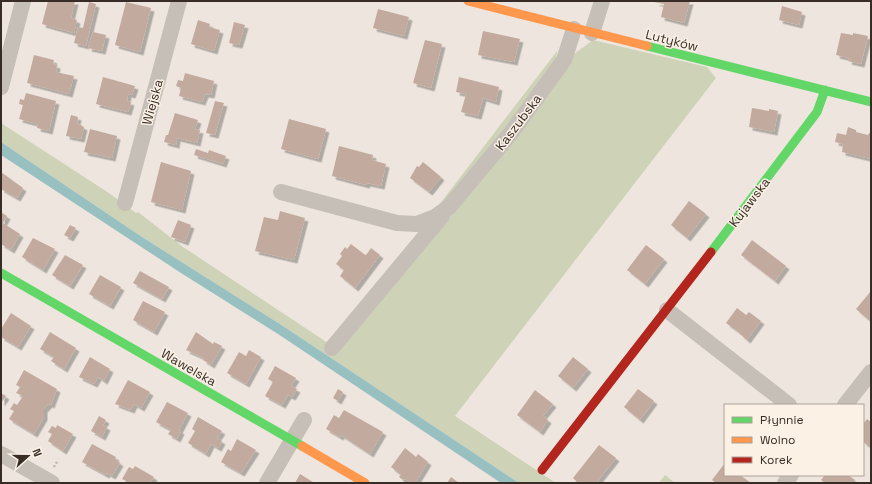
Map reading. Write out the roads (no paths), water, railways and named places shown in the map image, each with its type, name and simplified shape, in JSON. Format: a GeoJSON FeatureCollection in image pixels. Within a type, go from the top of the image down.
{"type":"FeatureCollection","features":[{"type":"Feature","properties":{"kind":"street"},"geometry":{"type":"LineString","coordinates":[[1,87],[23,1]]}},
{"type":"Feature","properties":{"kind":"street","name":"Wiejska"},"geometry":{"type":"LineString","coordinates":[[125,203],[179,1]]}},
{"type":"Feature","properties":{"kind":"street","name":"Lutyków"},"geometry":{"type":"LineString","coordinates":[[468,1],[574,29],[871,102]]}},
{"type":"Feature","properties":{"kind":"street"},"geometry":{"type":"LineString","coordinates":[[592,33],[602,1]]}},
{"type":"Feature","properties":{"kind":"street","name":"Kaszubska"},"geometry":{"type":"LineString","coordinates":[[332,348],[511,133],[564,60],[574,29]]}},
{"type":"Feature","properties":{"kind":"street","name":"Kujawska"},"geometry":{"type":"LineString","coordinates":[[542,470],[667,310],[817,112],[825,90]]}},
{"type":"Feature","properties":{"kind":"street","name":"Kaszubska"},"geometry":{"type":"LineString","coordinates":[[281,192],[397,223],[417,224],[435,217],[449,207]]}},
{"type":"Feature","properties":{"kind":"street","name":"Wawelska"},"geometry":{"type":"LineString","coordinates":[[1,273],[365,483]]}},
{"type":"Feature","properties":{"kind":"street"},"geometry":{"type":"LineString","coordinates":[[667,310],[788,404]]}},
{"type":"Feature","properties":{"kind":"street"},"geometry":{"type":"LineString","coordinates":[[846,404],[871,372]]}},
{"type":"Feature","properties":{"kind":"street"},"geometry":{"type":"LineString","coordinates":[[267,483],[304,420]]}},
{"type":"Feature","properties":{"kind":"street"},"geometry":{"type":"LineString","coordinates":[[1,454],[52,483]]}},
{"type":"Feature","properties":{"kind":"water"},"geometry":{"type":"Polygon","coordinates":[[[1,142],[142,237],[283,326],[519,483],[501,483],[278,334],[181,273],[1,155],[1,142]]]}}]}
